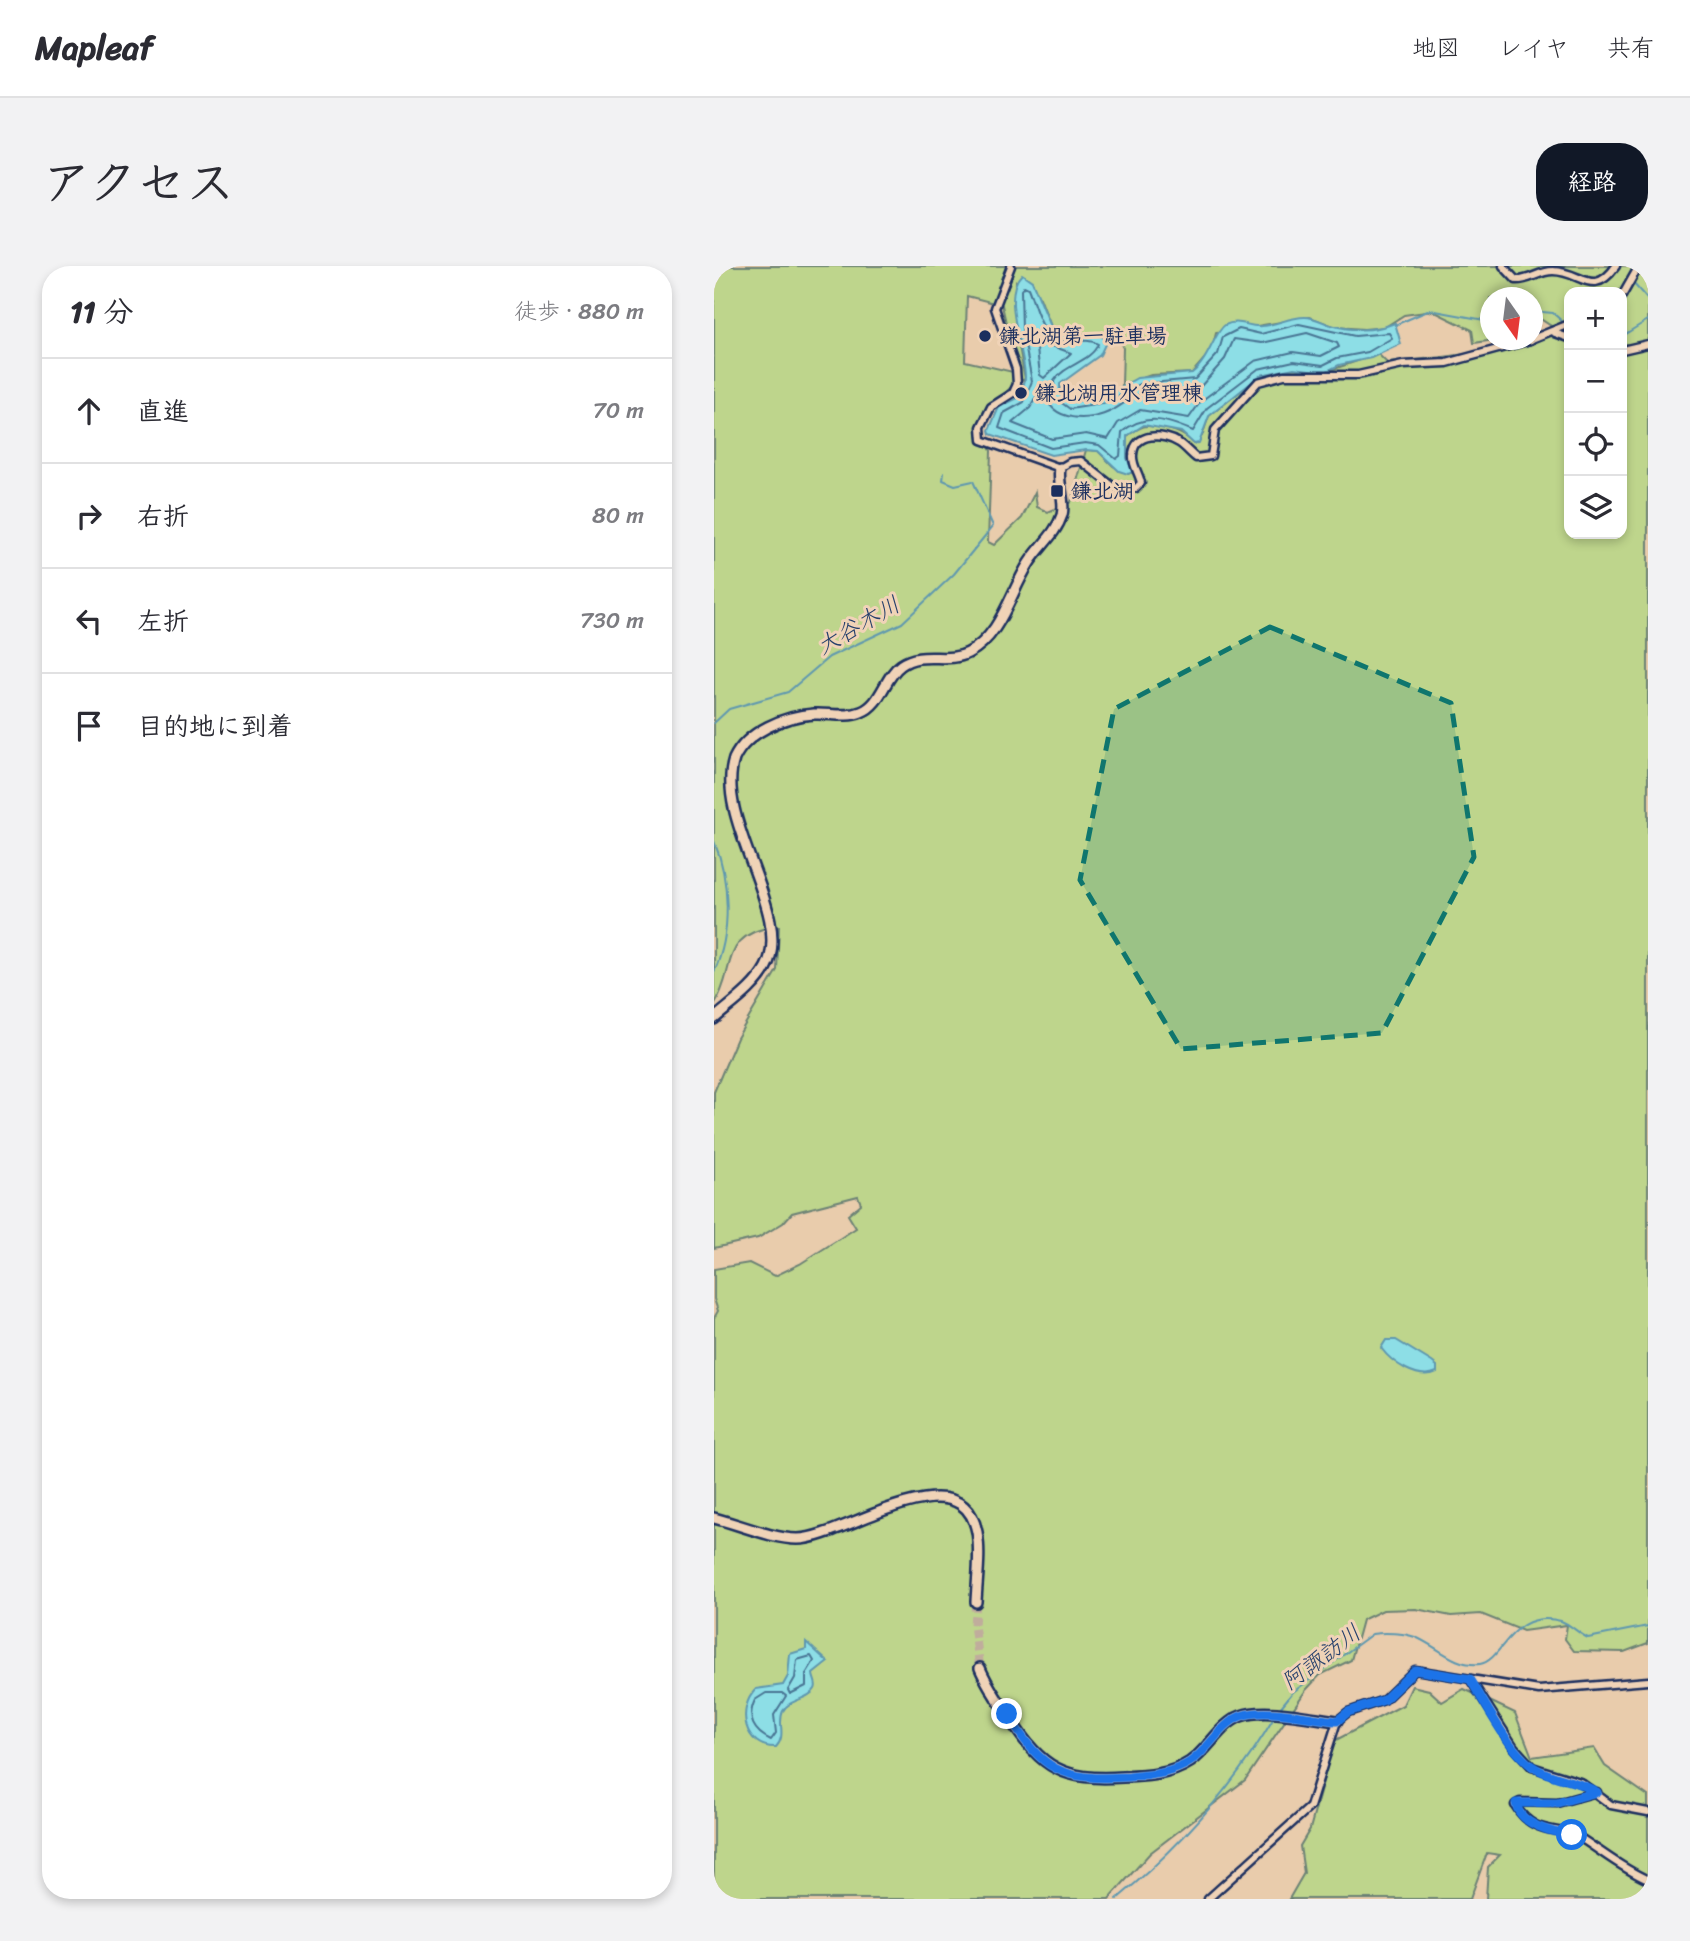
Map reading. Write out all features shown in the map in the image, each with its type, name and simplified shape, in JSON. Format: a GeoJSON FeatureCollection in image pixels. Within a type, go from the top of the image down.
{"type":"FeatureCollection","features":[{"type":"Feature","properties":{"kind":"street"},"geometry":{"type":"LineString","coordinates":[[1011,266],[995,308],[1016,369],[1017,384],[1013,393],[991,407],[981,435],[985,442],[1060,468]]}},
{"type":"Feature","properties":{"kind":"street"},"geometry":{"type":"LineString","coordinates":[[1503,266],[1516,280],[1552,271],[1595,282],[1606,279],[1616,266]]}},
{"type":"Feature","properties":{"kind":"street"},"geometry":{"type":"LineString","coordinates":[[1627,290],[1639,266]]}},
{"type":"Feature","properties":{"kind":"street"},"geometry":{"type":"LineString","coordinates":[[1543,336],[1564,327]]}},
{"type":"Feature","properties":{"kind":"street"},"geometry":{"type":"LineString","coordinates":[[1552,333],[1564,337]]}},
{"type":"Feature","properties":{"kind":"street"},"geometry":{"type":"LineString","coordinates":[[1627,349],[1648,344]]}},
{"type":"Feature","properties":{"kind":"street"},"geometry":{"type":"LineString","coordinates":[[1060,468],[1070,462],[1081,461],[1110,485],[1128,491],[1141,483],[1133,455],[1138,442],[1149,437],[1163,437],[1179,443],[1196,458],[1208,458],[1213,452],[1215,430],[1258,382],[1284,375],[1358,375],[1403,365],[1447,363],[1493,350]]}},
{"type":"Feature","properties":{"kind":"street"},"geometry":{"type":"LineString","coordinates":[[714,1019],[752,986],[771,955],[772,929],[744,857],[731,802],[729,782],[735,756],[747,741],[785,719],[813,714],[862,712],[874,702],[899,666],[911,660],[959,656],[982,644],[999,621],[1020,577],[1061,518],[1060,468]]}},
{"type":"Feature","properties":{"kind":"street"},"geometry":{"type":"LineString","coordinates":[[714,1518],[799,1539],[926,1497],[951,1499],[965,1509],[976,1530],[976,1602]]}},
{"type":"Feature","properties":{"kind":"street"},"geometry":{"type":"LineString","coordinates":[[980,1668],[988,1685],[1030,1749],[1051,1766],[1082,1778],[1167,1772],[1192,1761],[1239,1716],[1261,1713],[1337,1721]]}},
{"type":"Feature","properties":{"kind":"street"},"geometry":{"type":"LineString","coordinates":[[1208,1899],[1310,1807],[1337,1721],[1348,1712],[1384,1700],[1415,1670],[1539,1690],[1648,1681]]}},
{"type":"Feature","properties":{"kind":"street"},"geometry":{"type":"LineString","coordinates":[[1470,1679],[1514,1747],[1532,1767],[1580,1782],[1611,1805],[1648,1812]]}},
{"type":"Feature","properties":{"kind":"street"},"geometry":{"type":"LineString","coordinates":[[1597,1792],[1570,1801],[1520,1802],[1515,1805],[1538,1826],[1581,1838],[1622,1869],[1648,1880]]}},
{"type":"Feature","properties":{"kind":"highlighted area"},"geometry":{"type":"Polygon","coordinates":[[[1270,627],[1451,703],[1474,857],[1382,1033],[1181,1049],[1080,880],[1114,709],[1270,627]]]}},
{"type":"Feature","properties":{"kind":"green space"},"geometry":{"type":"Polygon","coordinates":[[[714,266],[1648,266],[1648,1643],[1624,1652],[1574,1651],[1565,1639],[1567,1625],[1523,1631],[1481,1614],[1451,1616],[1416,1609],[1383,1610],[1362,1620],[1351,1660],[1320,1675],[1306,1690],[1245,1780],[1150,1853],[1109,1899],[714,1899],[714,1318],[718,1311],[714,1299],[714,1269],[749,1263],[775,1276],[800,1264],[856,1228],[848,1215],[861,1204],[858,1196],[792,1213],[783,1223],[758,1238],[714,1248],[714,1092],[737,1038],[777,970],[779,926],[746,936],[738,944],[714,1005],[714,266]],[[1016,281],[1016,330],[1025,379],[1013,385],[991,407],[983,432],[991,451],[988,542],[994,545],[1022,518],[1035,492],[1037,507],[1048,512],[1071,502],[1086,450],[1098,451],[1113,466],[1128,474],[1133,472],[1127,458],[1127,436],[1145,426],[1154,427],[1179,433],[1194,444],[1202,436],[1209,416],[1261,375],[1294,368],[1325,372],[1378,354],[1387,363],[1489,350],[1543,350],[1543,333],[1554,328],[1543,321],[1543,287],[1480,287],[1480,342],[1474,343],[1472,330],[1433,311],[1404,315],[1385,327],[1364,329],[1336,327],[1310,317],[1216,333],[1212,350],[1192,373],[1151,375],[1122,385],[1123,348],[1115,332],[1107,340],[1095,334],[1066,334],[1052,329],[1040,298],[1016,281]],[[967,296],[965,361],[1017,373],[1002,305],[967,296]]]}},
{"type":"Feature","properties":{"kind":"green space"},"geometry":{"type":"Polygon","coordinates":[[[1412,1686],[1429,1690],[1442,1702],[1464,1689],[1515,1713],[1532,1757],[1594,1748],[1605,1766],[1648,1796],[1648,1899],[1486,1899],[1488,1867],[1500,1855],[1487,1853],[1470,1899],[1289,1899],[1304,1873],[1300,1846],[1310,1829],[1334,1741],[1403,1705],[1412,1686]]]}},
{"type":"Feature","properties":{"kind":"water","name":"鎌北湖"},"geometry":{"type":"Polygon","coordinates":[[[1022,274],[1032,281],[1052,329],[1066,333],[1094,334],[1107,340],[1100,355],[1060,384],[1060,394],[1072,402],[1105,396],[1137,378],[1192,373],[1203,361],[1221,328],[1230,323],[1262,326],[1305,317],[1339,327],[1363,329],[1380,328],[1395,323],[1401,344],[1371,358],[1339,365],[1325,372],[1294,368],[1261,375],[1209,416],[1199,443],[1194,444],[1181,432],[1144,425],[1127,436],[1127,458],[1133,472],[1128,474],[1119,471],[1098,451],[1051,455],[990,434],[989,430],[999,407],[1018,398],[1024,383],[1024,366],[1013,309],[1016,283],[1022,274]]]}},
{"type":"Feature","properties":{"kind":"water"},"geometry":{"type":"Polygon","coordinates":[[[1386,1340],[1396,1340],[1432,1362],[1437,1366],[1437,1372],[1422,1374],[1399,1365],[1381,1348],[1386,1340]]]}},
{"type":"Feature","properties":{"kind":"water"},"geometry":{"type":"Polygon","coordinates":[[[806,1642],[828,1662],[813,1674],[816,1685],[812,1693],[790,1704],[783,1711],[781,1738],[776,1747],[765,1746],[750,1734],[746,1726],[746,1707],[756,1689],[783,1685],[788,1676],[790,1654],[806,1649],[806,1642]]]}},
{"type":"Feature","properties":{"kind":"waterway"},"geometry":{"type":"LineString","coordinates":[[1629,278],[1633,266]]}},
{"type":"Feature","properties":{"kind":"waterway"},"geometry":{"type":"LineString","coordinates":[[1633,283],[1648,300]]}},
{"type":"Feature","properties":{"kind":"waterway"},"geometry":{"type":"LineString","coordinates":[[1395,325],[1430,310],[1480,319]]}},
{"type":"Feature","properties":{"kind":"waterway"},"geometry":{"type":"LineString","coordinates":[[1543,312],[1553,313],[1564,323]]}},
{"type":"Feature","properties":{"kind":"waterway"},"geometry":{"type":"LineString","coordinates":[[1627,333],[1648,320]]}},
{"type":"Feature","properties":{"kind":"waterway","name":"大谷木川"},"geometry":{"type":"LineString","coordinates":[[714,723],[729,709],[788,692],[829,657],[902,623],[954,574],[993,526],[973,481],[955,485],[943,480],[944,473]]}},
{"type":"Feature","properties":{"kind":"waterway","name":"大谷木川"},"geometry":{"type":"LineString","coordinates":[[714,841],[723,872],[727,906],[724,941],[714,972]]}},
{"type":"Feature","properties":{"kind":"waterway","name":"阿諏訪川"},"geometry":{"type":"LineString","coordinates":[[1280,1708],[1293,1692],[1372,1634],[1394,1633],[1410,1636],[1454,1659],[1480,1664],[1488,1661],[1519,1628],[1530,1622],[1544,1619],[1561,1621],[1588,1638],[1648,1626]]}},
{"type":"Feature","properties":{"kind":"waterway","name":"阿諏訪川"},"geometry":{"type":"LineString","coordinates":[[1117,1899],[1162,1859],[1224,1791],[1275,1716]]}},
{"type":"Feature","properties":{"kind":"tunnel"},"geometry":{"type":"LineString","coordinates":[[976,1602],[974,1625],[980,1668]]}},
{"type":"Feature","properties":{"kind":"place","name":"鎌北湖第一駐車場"},"geometry":{"type":"Point","coordinates":[985,336]}},
{"type":"Feature","properties":{"kind":"place","name":"鎌北湖用水管理棟"},"geometry":{"type":"Point","coordinates":[1021,393]}},
{"type":"Feature","properties":{"kind":"place","name":"鎌北湖"},"geometry":{"type":"Point","coordinates":[1057,491]}},
{"type":"Feature","properties":{"kind":"route"},"geometry":{"type":"LineString","coordinates":[[1007,1714],[1030,1749],[1041,1760],[1062,1772],[1092,1779],[1150,1775],[1167,1772],[1192,1761],[1239,1716],[1261,1713],[1337,1721],[1348,1712],[1384,1700],[1409,1674],[1425,1669],[1470,1679],[1514,1747],[1532,1767],[1547,1774],[1580,1782],[1597,1792],[1557,1803],[1516,1803],[1516,1808],[1538,1826],[1552,1832],[1572,1835]]}}]}
